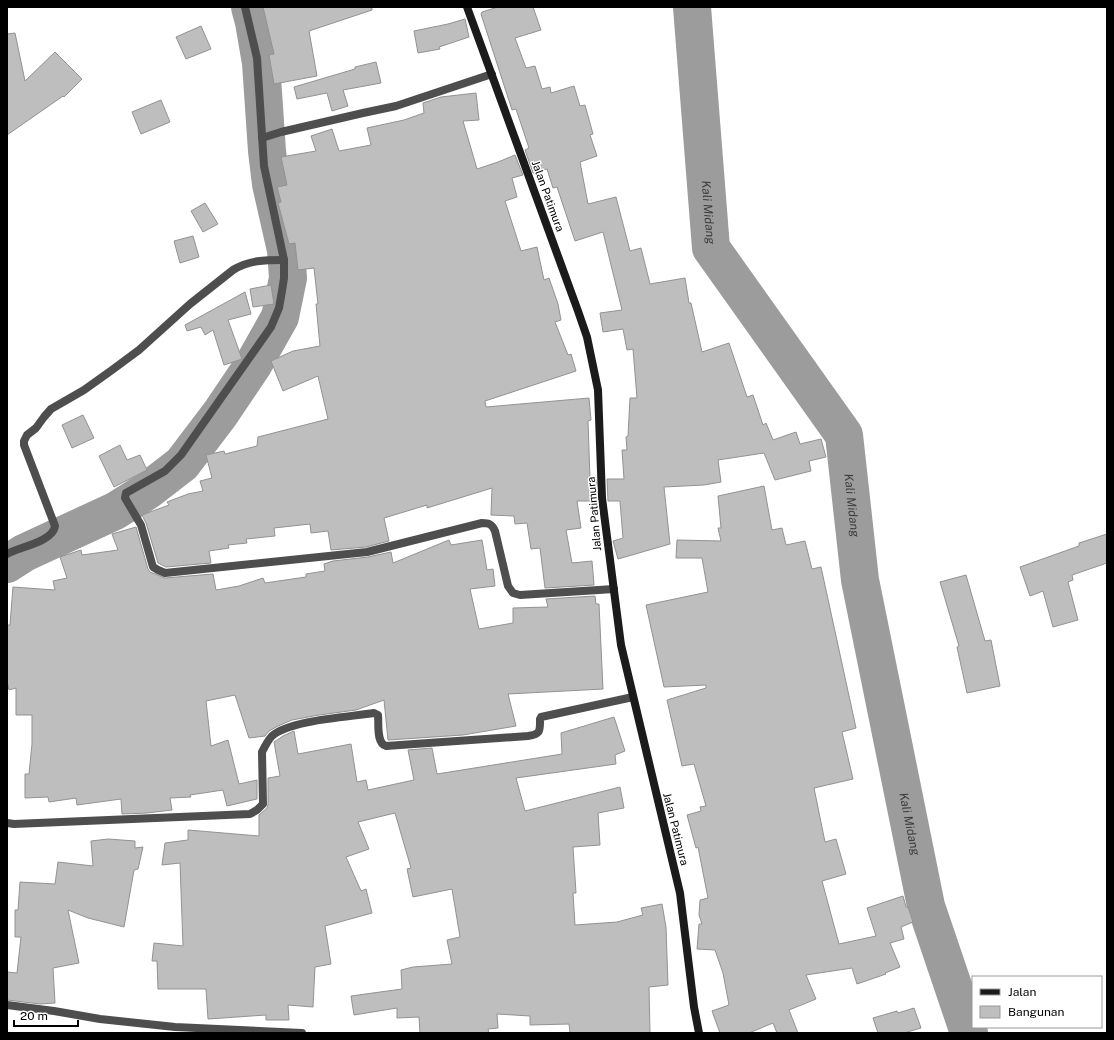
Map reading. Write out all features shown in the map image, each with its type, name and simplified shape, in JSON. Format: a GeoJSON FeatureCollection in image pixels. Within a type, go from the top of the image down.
{"type":"FeatureCollection","features":[{"type":"Feature","properties":{"kind":"street"},"geometry":{"type":"LineString","coordinates":[[245,7],[257,58],[266,174],[284,260],[282,291],[279,308],[271,327],[181,455],[165,471],[126,493],[125,498],[139,520],[152,564],[158,570],[165,573],[367,552],[482,523],[488,523],[492,524],[495,531],[508,586],[513,593],[520,595],[614,589]]}},
{"type":"Feature","properties":{"kind":"street","name":"Jalan Patimura"},"geometry":{"type":"LineString","coordinates":[[467,7],[587,337],[598,390],[602,498],[621,645],[680,893],[694,1007],[699,1033]]}},
{"type":"Feature","properties":{"kind":"street"},"geometry":{"type":"LineString","coordinates":[[263,137],[363,112],[396,106],[492,74]]}},
{"type":"Feature","properties":{"kind":"street"},"geometry":{"type":"LineString","coordinates":[[7,554],[46,539],[54,530],[55,526],[24,445],[27,435],[36,428],[47,413],[84,390],[123,362],[190,304],[233,270],[248,262],[284,260]]}},
{"type":"Feature","properties":{"kind":"street"},"geometry":{"type":"LineString","coordinates":[[7,823],[14,824],[250,814],[263,804],[262,752],[265,745],[272,736],[284,728],[301,723],[374,713],[378,716],[380,741],[386,746],[528,736],[539,732],[541,717],[633,697]]}},
{"type":"Feature","properties":{"kind":"street"},"geometry":{"type":"LineString","coordinates":[[7,1005],[100,1019],[175,1027],[302,1033]]}},
{"type":"Feature","properties":{"kind":"building"},"geometry":{"type":"Polygon","coordinates":[[[263,7],[372,7],[372,10],[309,31],[317,76],[274,84],[269,55],[274,54],[263,7]]]}},
{"type":"Feature","properties":{"kind":"building"},"geometry":{"type":"Polygon","coordinates":[[[498,7],[533,7],[541,30],[515,38],[526,68],[535,66],[542,89],[550,87],[551,93],[574,86],[580,106],[585,105],[593,134],[590,135],[597,156],[580,162],[588,204],[616,197],[630,251],[641,248],[650,284],[685,278],[689,303],[691,303],[702,352],[729,343],[747,397],[753,395],[763,425],[766,423],[773,440],[796,432],[800,444],[821,439],[826,457],[809,461],[811,471],[775,480],[764,453],[718,460],[721,482],[704,485],[664,487],[670,544],[618,559],[613,541],[623,538],[620,501],[608,501],[607,479],[624,479],[622,450],[627,450],[626,437],[628,436],[630,398],[637,398],[633,349],[627,350],[623,329],[603,332],[600,313],[622,310],[603,232],[575,241],[557,187],[553,188],[547,169],[533,173],[525,150],[529,148],[516,109],[512,110],[481,14],[482,12],[498,7]]]}},
{"type":"Feature","properties":{"kind":"building"},"geometry":{"type":"Polygon","coordinates":[[[465,19],[469,37],[439,47],[440,49],[418,53],[414,31],[465,19]]]}},
{"type":"Feature","properties":{"kind":"building"},"geometry":{"type":"Polygon","coordinates":[[[201,26],[211,49],[186,59],[176,37],[201,26]]]}},
{"type":"Feature","properties":{"kind":"building"},"geometry":{"type":"Polygon","coordinates":[[[15,33],[25,81],[55,52],[82,79],[64,97],[63,96],[7,135],[7,34],[15,33]]]}},
{"type":"Feature","properties":{"kind":"building"},"geometry":{"type":"Polygon","coordinates":[[[376,62],[381,83],[343,90],[348,106],[332,111],[327,93],[297,99],[294,87],[355,69],[355,67],[376,62]]]}},
{"type":"Feature","properties":{"kind":"building"},"geometry":{"type":"Polygon","coordinates":[[[476,93],[479,120],[463,121],[477,169],[515,155],[523,175],[512,178],[517,197],[505,201],[521,251],[537,247],[544,280],[549,278],[558,304],[561,320],[555,322],[568,355],[571,354],[576,371],[485,401],[486,407],[589,398],[591,420],[588,421],[590,479],[596,479],[597,501],[577,501],[581,528],[566,530],[572,563],[592,561],[594,585],[545,588],[540,548],[531,549],[527,523],[515,524],[514,516],[491,515],[492,488],[427,508],[427,505],[384,518],[389,541],[366,547],[331,550],[328,531],[311,533],[310,524],[274,528],[275,536],[246,539],[247,543],[228,545],[229,548],[209,551],[211,563],[166,567],[158,563],[146,523],[142,515],[169,505],[167,502],[188,494],[203,491],[200,481],[212,478],[206,455],[224,451],[225,454],[257,446],[258,437],[328,419],[318,376],[283,391],[271,361],[293,351],[320,346],[316,304],[318,304],[314,268],[298,270],[295,243],[289,244],[278,203],[281,202],[277,187],[287,185],[281,157],[316,151],[311,136],[332,129],[339,151],[371,145],[367,128],[404,120],[424,113],[423,103],[441,97],[476,93]]]}},
{"type":"Feature","properties":{"kind":"building"},"geometry":{"type":"Polygon","coordinates":[[[161,100],[170,122],[141,134],[132,112],[161,100]]]}},
{"type":"Feature","properties":{"kind":"building"},"geometry":{"type":"Polygon","coordinates":[[[205,203],[218,224],[203,232],[191,211],[205,203]]]}},
{"type":"Feature","properties":{"kind":"building"},"geometry":{"type":"Polygon","coordinates":[[[193,236],[199,257],[180,263],[174,241],[193,236]]]}},
{"type":"Feature","properties":{"kind":"building"},"geometry":{"type":"Polygon","coordinates":[[[271,285],[274,304],[253,307],[250,289],[271,285]]]}},
{"type":"Feature","properties":{"kind":"building"},"geometry":{"type":"Polygon","coordinates":[[[245,292],[251,314],[228,320],[242,359],[224,365],[213,330],[205,335],[201,327],[187,331],[185,325],[245,292]]]}},
{"type":"Feature","properties":{"kind":"building"},"geometry":{"type":"Polygon","coordinates":[[[83,415],[94,438],[72,448],[62,425],[83,415]]]}},
{"type":"Feature","properties":{"kind":"building"},"geometry":{"type":"Polygon","coordinates":[[[120,445],[127,460],[140,455],[147,470],[114,487],[99,456],[120,445]]]}},
{"type":"Feature","properties":{"kind":"building"},"geometry":{"type":"Polygon","coordinates":[[[764,486],[772,530],[782,528],[786,545],[805,541],[812,569],[821,567],[856,728],[842,732],[853,779],[814,788],[825,842],[836,839],[846,874],[822,881],[839,944],[876,936],[867,908],[903,896],[913,922],[901,927],[904,939],[890,943],[900,967],[885,973],[886,974],[857,984],[852,968],[806,975],[816,999],[789,1010],[798,1033],[777,1033],[773,1023],[749,1033],[720,1033],[712,1011],[729,1005],[723,973],[715,950],[697,949],[699,924],[702,924],[699,915],[700,900],[708,898],[698,847],[696,848],[687,815],[701,811],[700,807],[706,806],[694,764],[682,766],[667,700],[706,688],[706,685],[664,687],[646,605],[708,592],[702,558],[676,558],[677,540],[721,541],[718,528],[721,528],[718,496],[764,486]]]}},
{"type":"Feature","properties":{"kind":"building"},"geometry":{"type":"Polygon","coordinates":[[[136,527],[150,572],[165,578],[213,574],[216,590],[239,586],[263,578],[265,583],[306,577],[306,574],[325,571],[324,564],[333,561],[368,557],[391,552],[393,563],[449,540],[451,545],[482,540],[487,570],[493,569],[495,586],[470,589],[479,629],[513,623],[513,608],[548,607],[546,599],[595,596],[596,604],[599,604],[603,689],[508,694],[516,726],[463,735],[388,740],[384,700],[356,710],[292,720],[269,731],[265,736],[249,738],[235,695],[206,701],[211,746],[228,740],[239,784],[257,780],[257,799],[227,806],[223,790],[190,795],[191,797],[170,798],[172,810],[122,814],[121,799],[77,805],[76,798],[49,802],[48,797],[25,798],[25,774],[29,774],[32,744],[32,715],[16,715],[16,688],[9,690],[7,681],[7,625],[10,625],[13,587],[55,590],[53,581],[67,578],[60,557],[81,550],[82,555],[118,550],[112,534],[136,527]]]}},
{"type":"Feature","properties":{"kind":"building"},"geometry":{"type":"Polygon","coordinates":[[[1107,534],[1107,563],[1072,575],[1073,580],[1068,582],[1078,620],[1053,627],[1043,591],[1030,596],[1020,567],[1079,546],[1079,543],[1107,534]]]}},
{"type":"Feature","properties":{"kind":"building"},"geometry":{"type":"Polygon","coordinates":[[[966,575],[985,641],[991,640],[1000,686],[967,693],[957,647],[959,646],[940,582],[966,575]]]}},
{"type":"Feature","properties":{"kind":"building"},"geometry":{"type":"Polygon","coordinates":[[[614,717],[625,751],[615,755],[616,764],[516,778],[525,811],[620,787],[624,808],[598,813],[600,845],[573,847],[576,893],[573,893],[575,925],[617,922],[643,915],[641,908],[662,904],[666,927],[668,985],[649,987],[650,1033],[570,1033],[569,1024],[530,1025],[530,1016],[497,1014],[498,1028],[488,1029],[489,1033],[420,1033],[419,1017],[397,1018],[397,1008],[354,1015],[351,996],[402,989],[401,970],[413,967],[452,964],[447,940],[460,937],[452,889],[413,897],[407,869],[411,868],[395,813],[358,822],[369,849],[346,857],[361,891],[366,889],[372,913],[325,926],[331,964],[315,967],[313,1007],[288,1005],[289,1020],[266,1020],[266,1015],[208,1019],[206,989],[158,989],[157,961],[152,961],[154,943],[183,946],[180,863],[162,865],[165,843],[188,840],[188,830],[259,836],[259,815],[267,808],[268,804],[268,778],[280,776],[274,742],[283,736],[294,731],[298,754],[351,744],[357,782],[366,780],[368,790],[414,780],[408,750],[432,748],[437,774],[562,754],[561,733],[614,717]]]}},
{"type":"Feature","properties":{"kind":"building"},"geometry":{"type":"Polygon","coordinates":[[[108,839],[135,841],[135,848],[143,847],[138,869],[134,870],[124,927],[88,918],[68,910],[79,963],[53,968],[55,1003],[40,1004],[7,1000],[7,972],[17,973],[21,937],[15,937],[15,910],[18,910],[20,882],[55,884],[58,862],[93,866],[91,841],[108,839]]]}},
{"type":"Feature","properties":{"kind":"building"},"geometry":{"type":"Polygon","coordinates":[[[914,1008],[921,1028],[904,1033],[878,1033],[873,1018],[914,1008]]]}},
{"type":"Feature","properties":{"kind":"waterway"},"geometry":{"type":"LineString","coordinates":[[7,564],[24,553],[115,511],[147,491],[182,464],[220,414],[253,365],[280,317],[288,278],[286,250],[271,184],[267,151],[261,63],[250,7]]}},
{"type":"Feature","properties":{"kind":"waterway","name":"Kali Midang"},"geometry":{"type":"LineString","coordinates":[[692,7],[711,248],[844,435],[860,580],[926,906],[969,1033]]}}]}
